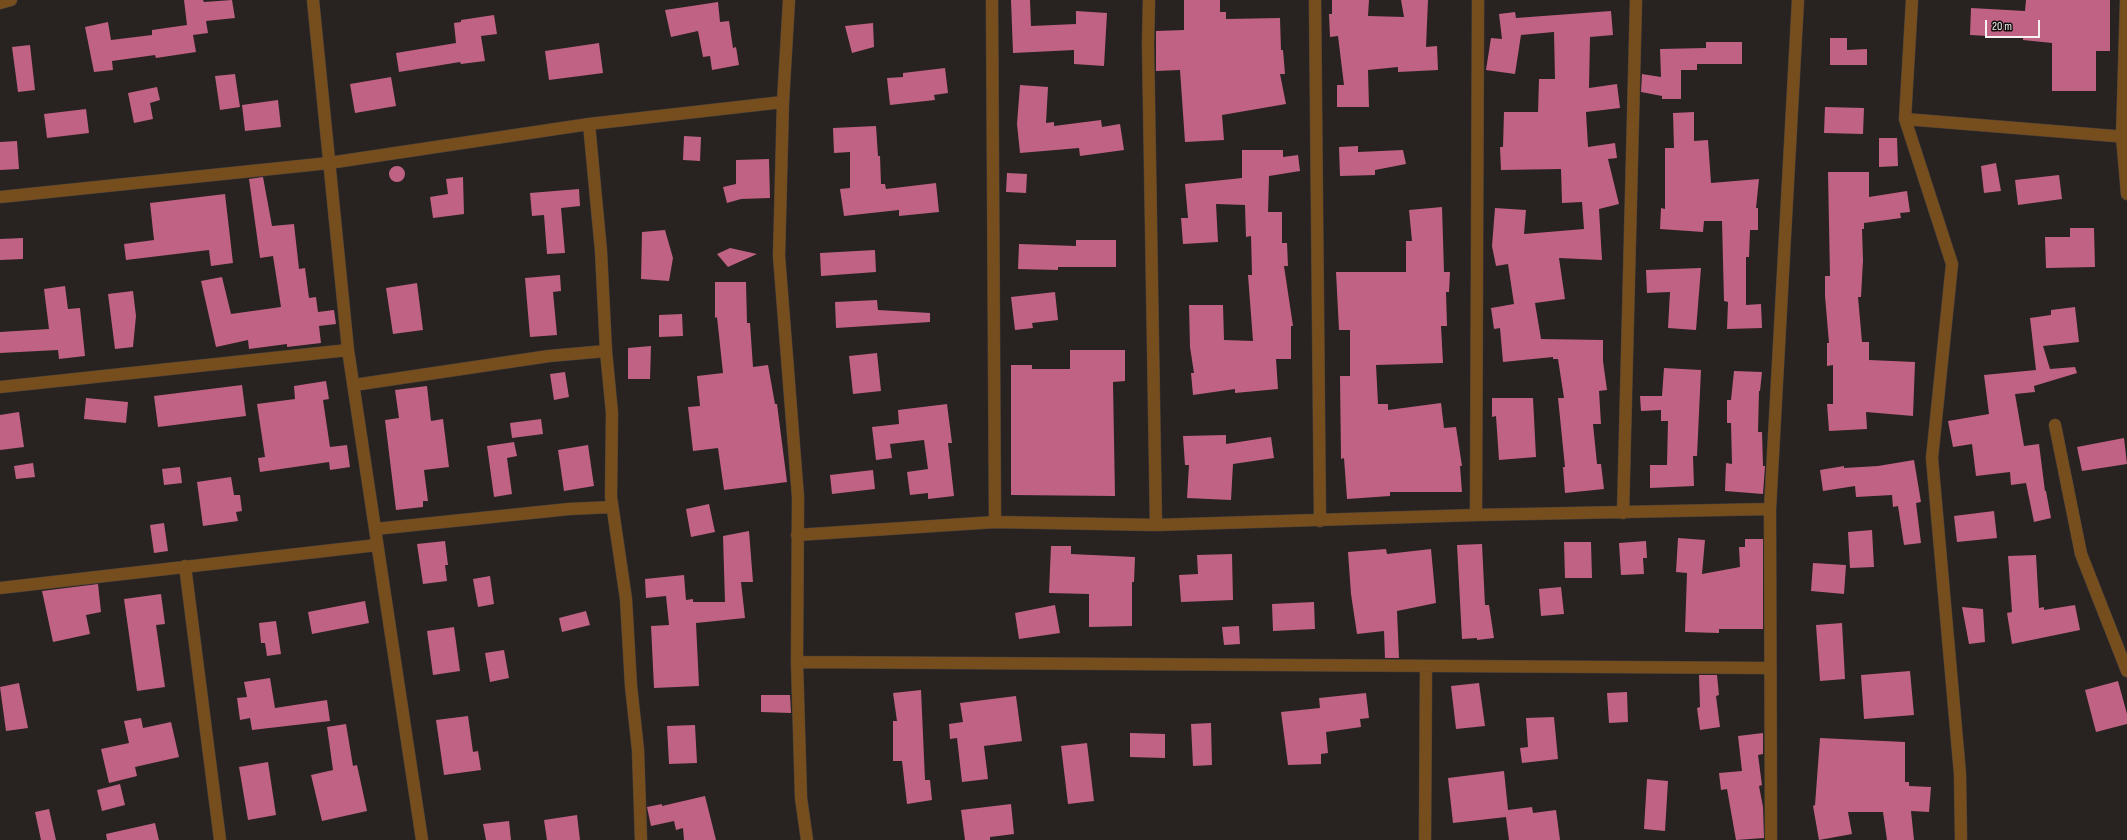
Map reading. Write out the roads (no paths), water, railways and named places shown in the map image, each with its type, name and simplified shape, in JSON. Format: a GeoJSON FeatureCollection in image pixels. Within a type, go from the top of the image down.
{"type":"FeatureCollection","features":[{"type":"Feature","properties":{"kind":"street"},"geometry":{"type":"LineString","coordinates":[[0,3],[11,0]]}},
{"type":"Feature","properties":{"kind":"street"},"geometry":{"type":"LineString","coordinates":[[313,0],[348,350],[422,840]]}},
{"type":"Feature","properties":{"kind":"street"},"geometry":{"type":"LineString","coordinates":[[789,0],[783,102],[779,256],[798,497],[797,662],[801,798],[806,840]]}},
{"type":"Feature","properties":{"kind":"street"},"geometry":{"type":"LineString","coordinates":[[992,0],[995,522]]}},
{"type":"Feature","properties":{"kind":"street"},"geometry":{"type":"LineString","coordinates":[[1149,0],[1148,52],[1156,525]]}},
{"type":"Feature","properties":{"kind":"street"},"geometry":{"type":"LineString","coordinates":[[1315,0],[1320,521]]}},
{"type":"Feature","properties":{"kind":"street"},"geometry":{"type":"LineString","coordinates":[[1476,515],[1478,0]]}},
{"type":"Feature","properties":{"kind":"street"},"geometry":{"type":"LineString","coordinates":[[1623,513],[1636,0]]}},
{"type":"Feature","properties":{"kind":"street"},"geometry":{"type":"LineString","coordinates":[[1771,840],[1770,509],[1798,0]]}},
{"type":"Feature","properties":{"kind":"street"},"geometry":{"type":"LineString","coordinates":[[1912,0],[1905,119],[1952,264],[1932,458],[1960,774],[1960,840]]}},
{"type":"Feature","properties":{"kind":"street"},"geometry":{"type":"LineString","coordinates":[[2126,0],[2124,137],[2127,194]]}},
{"type":"Feature","properties":{"kind":"street"},"geometry":{"type":"LineString","coordinates":[[0,197],[329,163],[589,124],[783,102]]}},
{"type":"Feature","properties":{"kind":"street"},"geometry":{"type":"LineString","coordinates":[[1905,119],[2124,137]]}},
{"type":"Feature","properties":{"kind":"street"},"geometry":{"type":"LineString","coordinates":[[589,124],[601,251],[606,351],[612,413],[612,507],[626,599],[631,686],[638,750],[641,840]]}},
{"type":"Feature","properties":{"kind":"street"},"geometry":{"type":"LineString","coordinates":[[0,387],[348,350]]}},
{"type":"Feature","properties":{"kind":"street"},"geometry":{"type":"LineString","coordinates":[[354,385],[549,356],[606,351]]}},
{"type":"Feature","properties":{"kind":"street"},"geometry":{"type":"LineString","coordinates":[[2055,425],[2081,554],[2127,671]]}},
{"type":"Feature","properties":{"kind":"street"},"geometry":{"type":"LineString","coordinates":[[375,528],[569,509],[612,507]]}},
{"type":"Feature","properties":{"kind":"street"},"geometry":{"type":"LineString","coordinates":[[797,535],[995,522],[1156,525],[1476,515],[1770,509]]}},
{"type":"Feature","properties":{"kind":"street"},"geometry":{"type":"LineString","coordinates":[[0,588],[377,545]]}},
{"type":"Feature","properties":{"kind":"street"},"geometry":{"type":"LineString","coordinates":[[185,566],[220,840]]}},
{"type":"Feature","properties":{"kind":"street"},"geometry":{"type":"LineString","coordinates":[[797,662],[1770,668]]}},
{"type":"Feature","properties":{"kind":"street"},"geometry":{"type":"LineString","coordinates":[[1424,840],[1426,666]]}}]}
